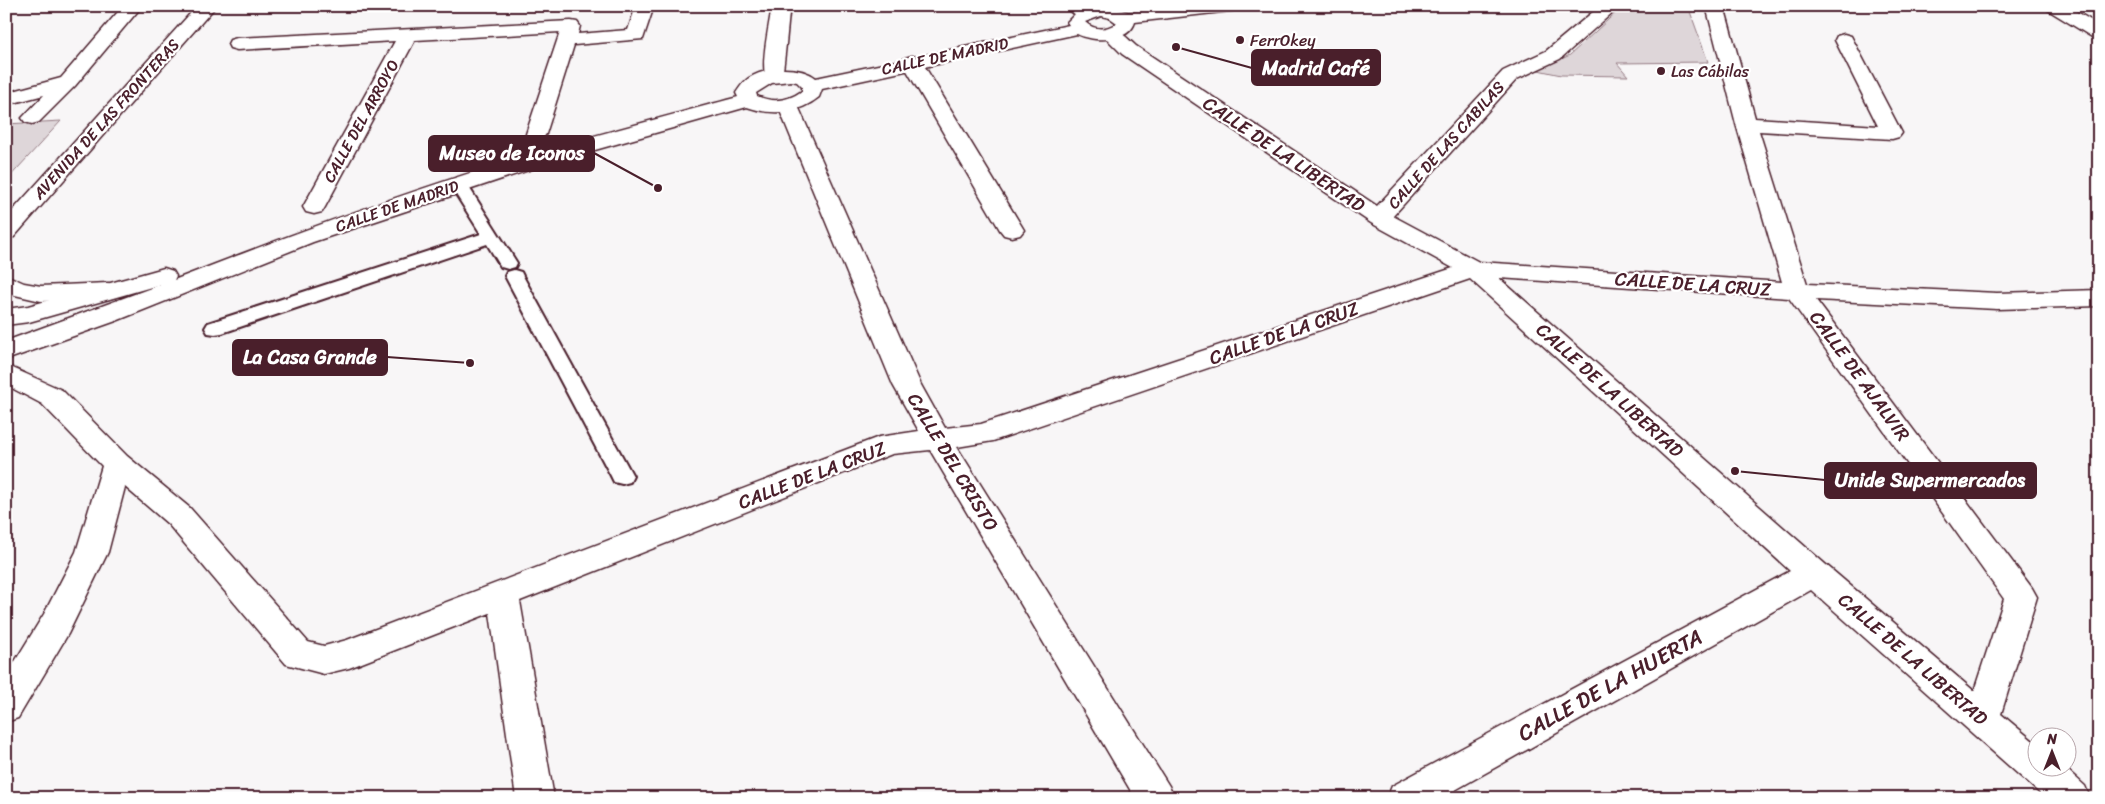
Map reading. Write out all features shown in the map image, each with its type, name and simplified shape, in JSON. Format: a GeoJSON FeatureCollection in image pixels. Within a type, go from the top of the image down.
{"type":"FeatureCollection","features":[{"type":"Feature","properties":{"kind":"street"},"geometry":{"type":"LineString","coordinates":[[32,118],[68,82],[133,6]]}},
{"type":"Feature","properties":{"kind":"street","name":"AVENIDA DE LAS FRONTERAS"},"geometry":{"type":"LineString","coordinates":[[6,232],[206,6]]}},
{"type":"Feature","properties":{"kind":"street"},"geometry":{"type":"LineString","coordinates":[[536,134],[567,40],[636,35],[645,6]]}},
{"type":"Feature","properties":{"kind":"street"},"geometry":{"type":"LineString","coordinates":[[774,76],[775,48],[781,6]]}},
{"type":"Feature","properties":{"kind":"street"},"geometry":{"type":"LineString","coordinates":[[1080,16],[1087,32],[1098,34],[1118,26],[1231,6]]}},
{"type":"Feature","properties":{"kind":"street","name":"CALLE DE LAS CABILAS"},"geometry":{"type":"LineString","coordinates":[[1379,218],[1510,75],[1553,55],[1611,6]]}},
{"type":"Feature","properties":{"kind":"street","name":"CALLE DE AJALVIR"},"geometry":{"type":"LineString","coordinates":[[1715,6],[1746,124],[1798,291],[2021,597],[1982,720]]}},
{"type":"Feature","properties":{"kind":"street"},"geometry":{"type":"LineString","coordinates":[[2054,6],[2099,33]]}},
{"type":"Feature","properties":{"kind":"street","name":"CALLE DE MADRID"},"geometry":{"type":"LineString","coordinates":[[812,85],[912,62],[1080,16]]}},
{"type":"Feature","properties":{"kind":"street","name":"CALLE DEL ARROYO"},"geometry":{"type":"LineString","coordinates":[[237,44],[572,26],[567,40]]}},
{"type":"Feature","properties":{"kind":"street","name":"CALLE DE LA LIBERTAD"},"geometry":{"type":"LineString","coordinates":[[1118,26],[1128,50],[1379,218],[1474,269],[1814,573],[2072,798]]}},
{"type":"Feature","properties":{"kind":"street","name":"CALLE DEL ARROYO"},"geometry":{"type":"LineString","coordinates":[[314,207],[408,35]]}},
{"type":"Feature","properties":{"kind":"street"},"geometry":{"type":"LineString","coordinates":[[1746,124],[1892,132],[1844,40]]}},
{"type":"Feature","properties":{"kind":"street"},"geometry":{"type":"LineString","coordinates":[[912,62],[1012,230]]}},
{"type":"Feature","properties":{"kind":"street"},"geometry":{"type":"LineString","coordinates":[[791,75],[804,78],[812,85],[812,93],[803,101],[788,106],[772,108],[759,106],[749,100],[746,93],[750,86],[760,80],[774,76],[791,75]]}},
{"type":"Feature","properties":{"kind":"street"},"geometry":{"type":"LineString","coordinates":[[6,98],[68,82]]}},
{"type":"Feature","properties":{"kind":"street","name":"CALLE DE MADRID"},"geometry":{"type":"LineString","coordinates":[[6,351],[107,315],[305,237],[548,156],[749,100]]}},
{"type":"Feature","properties":{"kind":"street","name":"CALLE DEL CRISTO"},"geometry":{"type":"LineString","coordinates":[[788,106],[907,385],[938,440],[1156,798]]}},
{"type":"Feature","properties":{"kind":"street"},"geometry":{"type":"LineString","coordinates":[[6,208],[54,177]]}},
{"type":"Feature","properties":{"kind":"street","name":"CALLE DE MADRID"},"geometry":{"type":"LineString","coordinates":[[6,316],[29,314],[305,237]]}},
{"type":"Feature","properties":{"kind":"street","name":"CALLE DE LA CRUZ"},"geometry":{"type":"LineString","coordinates":[[6,374],[52,397],[117,464],[179,516],[298,654],[324,660],[349,654],[889,444],[983,434],[1474,269],[1798,291],[1997,301],[2099,298]]}},
{"type":"Feature","properties":{"kind":"street","name":"CALLE DE MADRID"},"geometry":{"type":"LineString","coordinates":[[6,283],[12,287],[49,294],[108,291]]}},
{"type":"Feature","properties":{"kind":"street"},"geometry":{"type":"LineString","coordinates":[[6,707],[56,624],[92,552],[117,464]]}},
{"type":"Feature","properties":{"kind":"street","name":"CALLE DE LA HUERTA"},"geometry":{"type":"LineString","coordinates":[[1405,798],[1814,573]]}},
{"type":"Feature","properties":{"kind":"street"},"geometry":{"type":"LineString","coordinates":[[503,594],[535,798]]}},
{"type":"Feature","properties":{"kind":"lane"},"geometry":{"type":"LineString","coordinates":[[459,185],[511,269],[622,476]]}},
{"type":"Feature","properties":{"kind":"lane"},"geometry":{"type":"LineString","coordinates":[[215,328],[492,236]]}},
{"type":"Feature","properties":{"kind":"shaded area"},"geometry":{"type":"Polygon","coordinates":[[[1623,6],[1688,6],[1708,62],[1617,63],[1628,76],[1561,75],[1538,70],[1570,55],[1623,6]]]}},
{"type":"Feature","properties":{"kind":"shaded area"},"geometry":{"type":"Polygon","coordinates":[[[61,121],[6,181],[6,124],[61,121]]]}},
{"type":"Feature","properties":{"kind":"place","name":"FerrOkey"},"geometry":{"type":"Point","coordinates":[1240,40]}},
{"type":"Feature","properties":{"kind":"place","name":"Madrid Café"},"geometry":{"type":"Point","coordinates":[1176,47]}},
{"type":"Feature","properties":{"kind":"place","name":"Las Cábilas"},"geometry":{"type":"Point","coordinates":[1661,71]}},
{"type":"Feature","properties":{"kind":"place","name":"Museo de Iconos"},"geometry":{"type":"Point","coordinates":[658,188]}},
{"type":"Feature","properties":{"kind":"place","name":"La Casa Grande"},"geometry":{"type":"Point","coordinates":[470,363]}},
{"type":"Feature","properties":{"kind":"place","name":"Unide Supermercados"},"geometry":{"type":"Point","coordinates":[1735,471]}}]}
